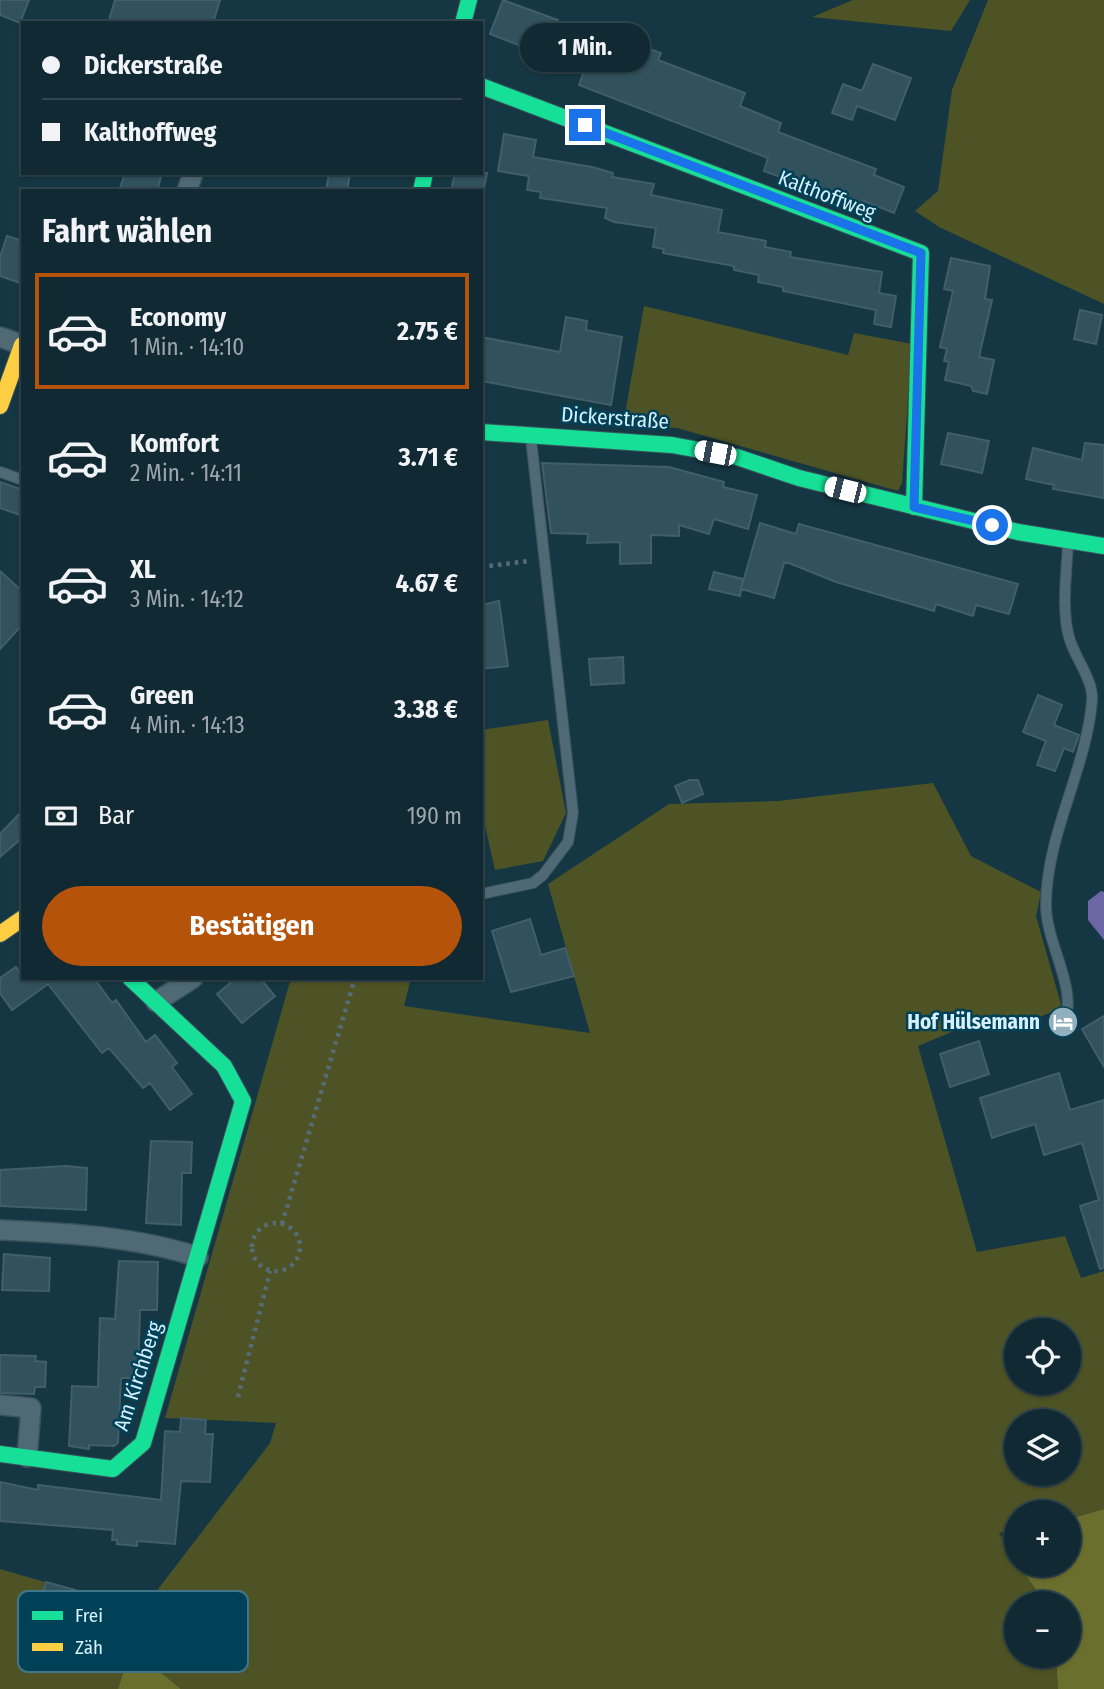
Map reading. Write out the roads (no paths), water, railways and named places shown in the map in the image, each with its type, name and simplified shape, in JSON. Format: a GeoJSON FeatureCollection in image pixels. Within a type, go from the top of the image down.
{"type":"FeatureCollection","features":[{"type":"Feature","properties":{"kind":"street"},"geometry":{"type":"LineString","coordinates":[[464,21],[469,0]]}},
{"type":"Feature","properties":{"kind":"street","name":"Kalthoffweg"},"geometry":{"type":"LineString","coordinates":[[483,87],[921,253],[914,507]]}},
{"type":"Feature","properties":{"kind":"street"},"geometry":{"type":"LineString","coordinates":[[0,337],[21,345]]}},
{"type":"Feature","properties":{"kind":"street"},"geometry":{"type":"LineString","coordinates":[[0,406],[21,348]]}},
{"type":"Feature","properties":{"kind":"street","name":"Dickerstraße"},"geometry":{"type":"LineString","coordinates":[[483,432],[672,445],[737,457],[799,478],[914,507],[1068,542],[1104,546]]}},
{"type":"Feature","properties":{"kind":"street","name":"Dickerstraße"},"geometry":{"type":"LineString","coordinates":[[483,443],[531,435]]}},
{"type":"Feature","properties":{"kind":"street"},"geometry":{"type":"LineString","coordinates":[[0,934],[21,919]]}},
{"type":"Feature","properties":{"kind":"street","name":"Am Kirchberg"},"geometry":{"type":"LineString","coordinates":[[0,1454],[113,1469],[143,1443],[243,1101],[224,1066],[132,980]]}},
{"type":"Feature","properties":{"kind":"street"},"geometry":{"type":"LineString","coordinates":[[156,1002],[190,980]]}},
{"type":"Feature","properties":{"kind":"street"},"geometry":{"type":"LineString","coordinates":[[0,1230],[74,1233],[169,1247],[198,1257]]}},
{"type":"Feature","properties":{"kind":"street"},"geometry":{"type":"LineString","coordinates":[[0,1405],[31,1408],[27,1457]]}},
{"type":"Feature","properties":{"kind":"lane"},"geometry":{"type":"LineString","coordinates":[[483,894],[533,883],[568,842],[573,813],[531,435]]}},
{"type":"Feature","properties":{"kind":"lane"},"geometry":{"type":"LineString","coordinates":[[0,472],[21,479]]}},
{"type":"Feature","properties":{"kind":"lane"},"geometry":{"type":"LineString","coordinates":[[1064,1026],[1070,1011],[1069,997],[1047,924],[1047,882],[1055,842],[1085,749],[1093,697],[1074,654],[1065,620],[1068,542]]}},
{"type":"Feature","properties":{"kind":"place","name":"Hof Hülsemann"},"geometry":{"type":"Point","coordinates":[1063,1022]}}]}
